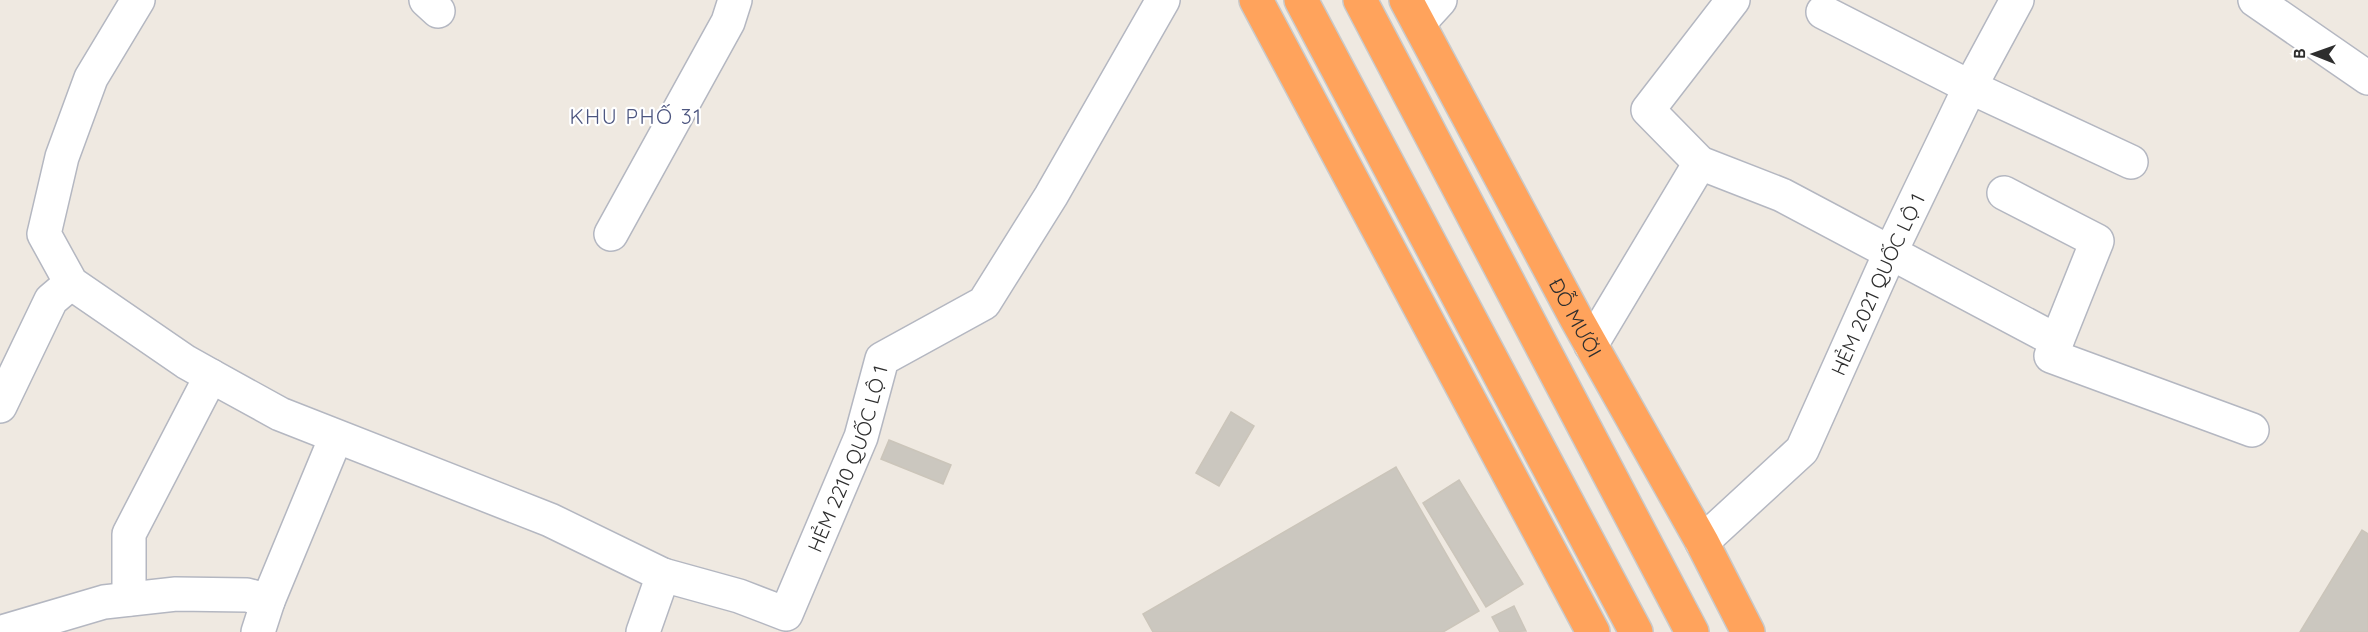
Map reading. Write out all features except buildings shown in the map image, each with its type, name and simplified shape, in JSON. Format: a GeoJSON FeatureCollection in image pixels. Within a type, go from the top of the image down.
{"type":"FeatureCollection","features":[{"type":"Feature","properties":{"kind":"highway"},"geometry":{"type":"LineString","coordinates":[[1256,0],[1593,632]]}},
{"type":"Feature","properties":{"kind":"highway"},"geometry":{"type":"LineString","coordinates":[[1301,0],[1636,632]]}},
{"type":"Feature","properties":{"kind":"highway"},"geometry":{"type":"LineString","coordinates":[[1360,0],[1692,632]]}},
{"type":"Feature","properties":{"kind":"highway","name":"ĐỖ MƯỜI"},"geometry":{"type":"LineString","coordinates":[[1421,8],[1591,345],[1702,542],[1748,632]]}},
{"type":"Feature","properties":{"kind":"street"},"geometry":{"type":"LineString","coordinates":[[0,406],[51,300],[71,283],[44,234],[46,223],[62,157],[91,78],[138,0]]}},
{"type":"Feature","properties":{"kind":"street"},"geometry":{"type":"LineString","coordinates":[[611,234],[728,22],[735,0]]}},
{"type":"Feature","properties":{"kind":"street","name":"HẺM 2210 QUỐC LỘ 1"},"geometry":{"type":"LineString","coordinates":[[71,283],[186,362],[280,414],[550,520],[663,575],[738,596],[782,623],[861,437],[882,358],[984,303],[1052,196],[1163,0]]}},
{"type":"Feature","properties":{"kind":"street"},"geometry":{"type":"LineString","coordinates":[[1733,0],[1648,110],[1700,163],[1782,195],[2057,341]]}},
{"type":"Feature","properties":{"kind":"street","name":"HẺM 2021 QUỐC LỘ 1"},"geometry":{"type":"LineString","coordinates":[[1702,542],[1802,450],[1891,251],[1970,87],[2018,0]]}},
{"type":"Feature","properties":{"kind":"street"},"geometry":{"type":"LineString","coordinates":[[2255,0],[2368,78]]}},
{"type":"Feature","properties":{"kind":"street"},"geometry":{"type":"LineString","coordinates":[[1823,12],[1970,87],[2131,162]]}},
{"type":"Feature","properties":{"kind":"street"},"geometry":{"type":"LineString","coordinates":[[1591,345],[1700,163]]}},
{"type":"Feature","properties":{"kind":"street"},"geometry":{"type":"LineString","coordinates":[[2004,193],[2097,241],[2051,356],[2252,430]]}},
{"type":"Feature","properties":{"kind":"street"},"geometry":{"type":"LineString","coordinates":[[129,599],[129,534],[211,376]]}},
{"type":"Feature","properties":{"kind":"street"},"geometry":{"type":"LineString","coordinates":[[263,623],[336,436]]}},
{"type":"Feature","properties":{"kind":"street"},"geometry":{"type":"LineString","coordinates":[[643,632],[663,575]]}},
{"type":"Feature","properties":{"kind":"street"},"geometry":{"type":"LineString","coordinates":[[2,632],[104,602],[176,594],[247,595],[263,623]]}},
{"type":"Feature","properties":{"kind":"district","name":"KHU PHỐ 31"},"geometry":{"type":"Point","coordinates":[636,116]}}]}
